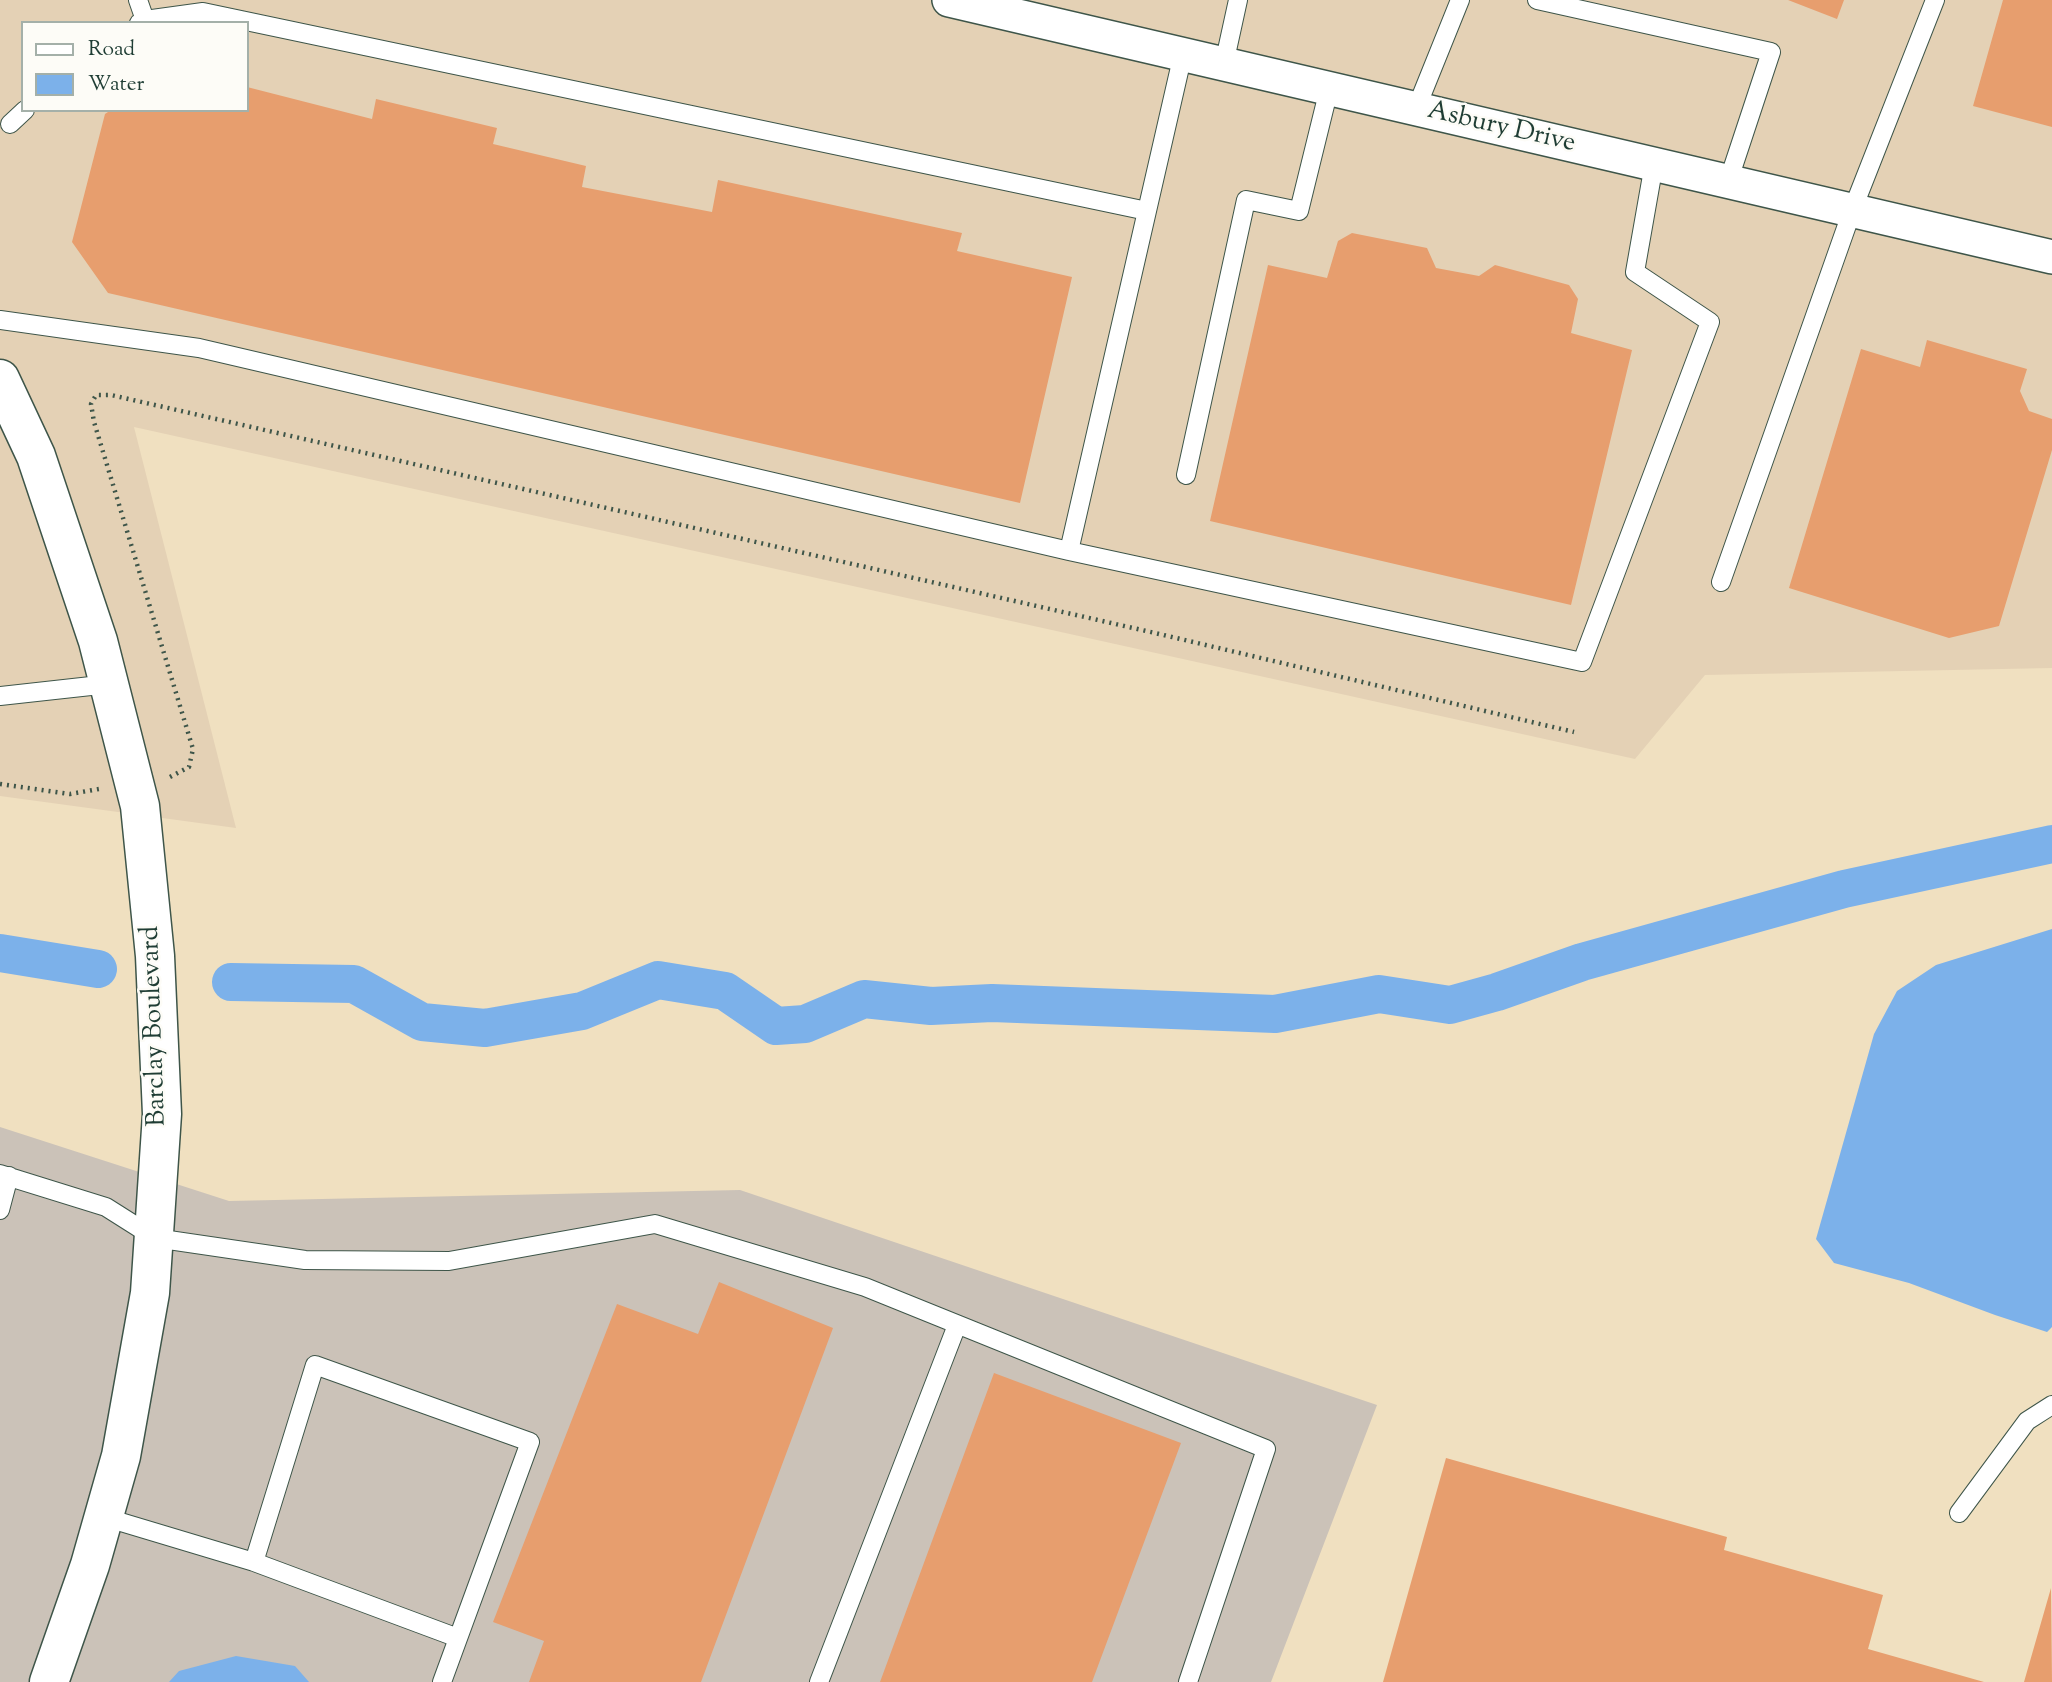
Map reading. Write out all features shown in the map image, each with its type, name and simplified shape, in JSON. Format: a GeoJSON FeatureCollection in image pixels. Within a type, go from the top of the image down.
{"type":"FeatureCollection","features":[{"type":"Feature","properties":{"kind":"street","name":"Asbury Drive"},"geometry":{"type":"LineString","coordinates":[[950,0],[2052,257]]}},
{"type":"Feature","properties":{"kind":"street","name":"Barclay Boulevard"},"geometry":{"type":"LineString","coordinates":[[0,379],[36,456],[98,641],[140,806],[155,956],[162,1114],[150,1293],[121,1456],[90,1565],[49,1682]]}},
{"type":"Feature","properties":{"kind":"lane"},"geometry":{"type":"LineString","coordinates":[[138,0],[142,21],[203,12],[246,21]]}},
{"type":"Feature","properties":{"kind":"lane"},"geometry":{"type":"LineString","coordinates":[[1224,64],[1238,0]]}},
{"type":"Feature","properties":{"kind":"lane"},"geometry":{"type":"LineString","coordinates":[[1416,109],[1460,0]]}},
{"type":"Feature","properties":{"kind":"lane"},"geometry":{"type":"LineString","coordinates":[[1537,0],[1771,52],[1728,182]]}},
{"type":"Feature","properties":{"kind":"lane"},"geometry":{"type":"LineString","coordinates":[[1721,582],[1852,211],[1935,0]]}},
{"type":"Feature","properties":{"kind":"lane"},"geometry":{"type":"LineString","coordinates":[[248,21],[1147,211]]}},
{"type":"Feature","properties":{"kind":"lane"},"geometry":{"type":"LineString","coordinates":[[1069,551],[1183,54]]}},
{"type":"Feature","properties":{"kind":"lane"},"geometry":{"type":"LineString","coordinates":[[1186,475],[1246,200],[1299,211],[1329,89]]}},
{"type":"Feature","properties":{"kind":"lane"},"geometry":{"type":"LineString","coordinates":[[10,124],[23,112]]}},
{"type":"Feature","properties":{"kind":"lane"},"geometry":{"type":"LineString","coordinates":[[0,320],[199,348],[1069,551],[1582,662],[1710,322],[1634,272],[1654,164]]}},
{"type":"Feature","properties":{"kind":"lane"},"geometry":{"type":"LineString","coordinates":[[0,696],[109,684]]}},
{"type":"Feature","properties":{"kind":"lane"},"geometry":{"type":"LineString","coordinates":[[0,1210],[4,1175],[106,1207],[155,1238],[304,1260],[449,1261],[655,1224],[865,1287],[1266,1449],[1188,1682]]}},
{"type":"Feature","properties":{"kind":"lane"},"geometry":{"type":"LineString","coordinates":[[819,1682],[957,1325]]}},
{"type":"Feature","properties":{"kind":"lane"},"geometry":{"type":"LineString","coordinates":[[254,1562],[316,1366],[530,1442],[442,1682]]}},
{"type":"Feature","properties":{"kind":"lane"},"geometry":{"type":"LineString","coordinates":[[1959,1513],[2027,1421],[2052,1405]]}},
{"type":"Feature","properties":{"kind":"lane"},"geometry":{"type":"LineString","coordinates":[[104,1517],[254,1562],[458,1638]]}},
{"type":"Feature","properties":{"kind":"path"},"geometry":{"type":"LineString","coordinates":[[172,777],[189,767],[193,749],[94,422],[91,404],[96,395],[111,395],[151,404],[1574,732]]}},
{"type":"Feature","properties":{"kind":"path"},"geometry":{"type":"LineString","coordinates":[[0,784],[70,794],[102,789]]}},
{"type":"Feature","properties":{"kind":"shaded area"},"geometry":{"type":"Polygon","coordinates":[[[0,0],[2052,0],[2052,668],[1705,675],[1635,759],[134,427],[236,828],[0,796],[0,0]]]}},
{"type":"Feature","properties":{"kind":"shaded area"},"geometry":{"type":"Polygon","coordinates":[[[0,1127],[229,1201],[740,1190],[1377,1405],[1271,1682],[0,1682],[0,1127]]]}},
{"type":"Feature","properties":{"kind":"water"},"geometry":{"type":"Polygon","coordinates":[[[2052,929],[2052,1327],[2047,1332],[1909,1283],[1834,1263],[1816,1239],[1874,1034],[1897,991],[1936,965],[2052,929]]]}},
{"type":"Feature","properties":{"kind":"water"},"geometry":{"type":"Polygon","coordinates":[[[236,1656],[295,1666],[309,1682],[169,1682],[179,1671],[236,1656]]]}},
{"type":"Feature","properties":{"kind":"building"},"geometry":{"type":"Polygon","coordinates":[[[1788,0],[1844,0],[1837,19],[1788,0]]]}},
{"type":"Feature","properties":{"kind":"building"},"geometry":{"type":"Polygon","coordinates":[[[2003,0],[2052,0],[2052,127],[1973,106],[2003,0]]]}},
{"type":"Feature","properties":{"kind":"building"},"geometry":{"type":"Polygon","coordinates":[[[248,87],[372,119],[376,99],[497,128],[493,144],[586,166],[582,187],[712,212],[718,180],[962,233],[957,251],[1072,277],[1020,503],[108,293],[72,242],[105,114],[248,112],[248,87]]]}},
{"type":"Feature","properties":{"kind":"building"},"geometry":{"type":"Polygon","coordinates":[[[1352,233],[1427,248],[1436,268],[1479,276],[1495,265],[1569,285],[1578,299],[1571,333],[1632,350],[1571,605],[1210,521],[1268,265],[1327,278],[1338,241],[1352,233]]]}},
{"type":"Feature","properties":{"kind":"building"},"geometry":{"type":"Polygon","coordinates":[[[1927,340],[2027,369],[2020,391],[2029,411],[2052,419],[2052,450],[1999,626],[1949,638],[1789,588],[1861,349],[1920,367],[1927,340]]]}},
{"type":"Feature","properties":{"kind":"building"},"geometry":{"type":"Polygon","coordinates":[[[719,1282],[833,1328],[701,1682],[529,1682],[544,1641],[493,1622],[617,1304],[698,1334],[719,1282]]]}},
{"type":"Feature","properties":{"kind":"building"},"geometry":{"type":"Polygon","coordinates":[[[994,1373],[1181,1443],[1092,1682],[880,1682],[994,1373]]]}},
{"type":"Feature","properties":{"kind":"building"},"geometry":{"type":"Polygon","coordinates":[[[1446,1458],[1727,1537],[1724,1550],[1883,1595],[1868,1649],[1984,1682],[1383,1682],[1446,1458]]]}},
{"type":"Feature","properties":{"kind":"building"},"geometry":{"type":"Polygon","coordinates":[[[2051,1588],[2052,1682],[2024,1682],[2051,1588]]]}},
{"type":"Feature","properties":{"kind":"waterway"},"geometry":{"type":"LineString","coordinates":[[231,982],[354,984],[422,1022],[485,1028],[582,1011],[658,980],[725,991],[776,1026],[805,1024],[864,999],[931,1006],[992,1003],[1275,1014],[1379,994],[1450,1005],[1497,992],[1582,962],[1844,889],[2052,844]]}},
{"type":"Feature","properties":{"kind":"waterway"},"geometry":{"type":"LineString","coordinates":[[0,953],[98,969]]}}]}
